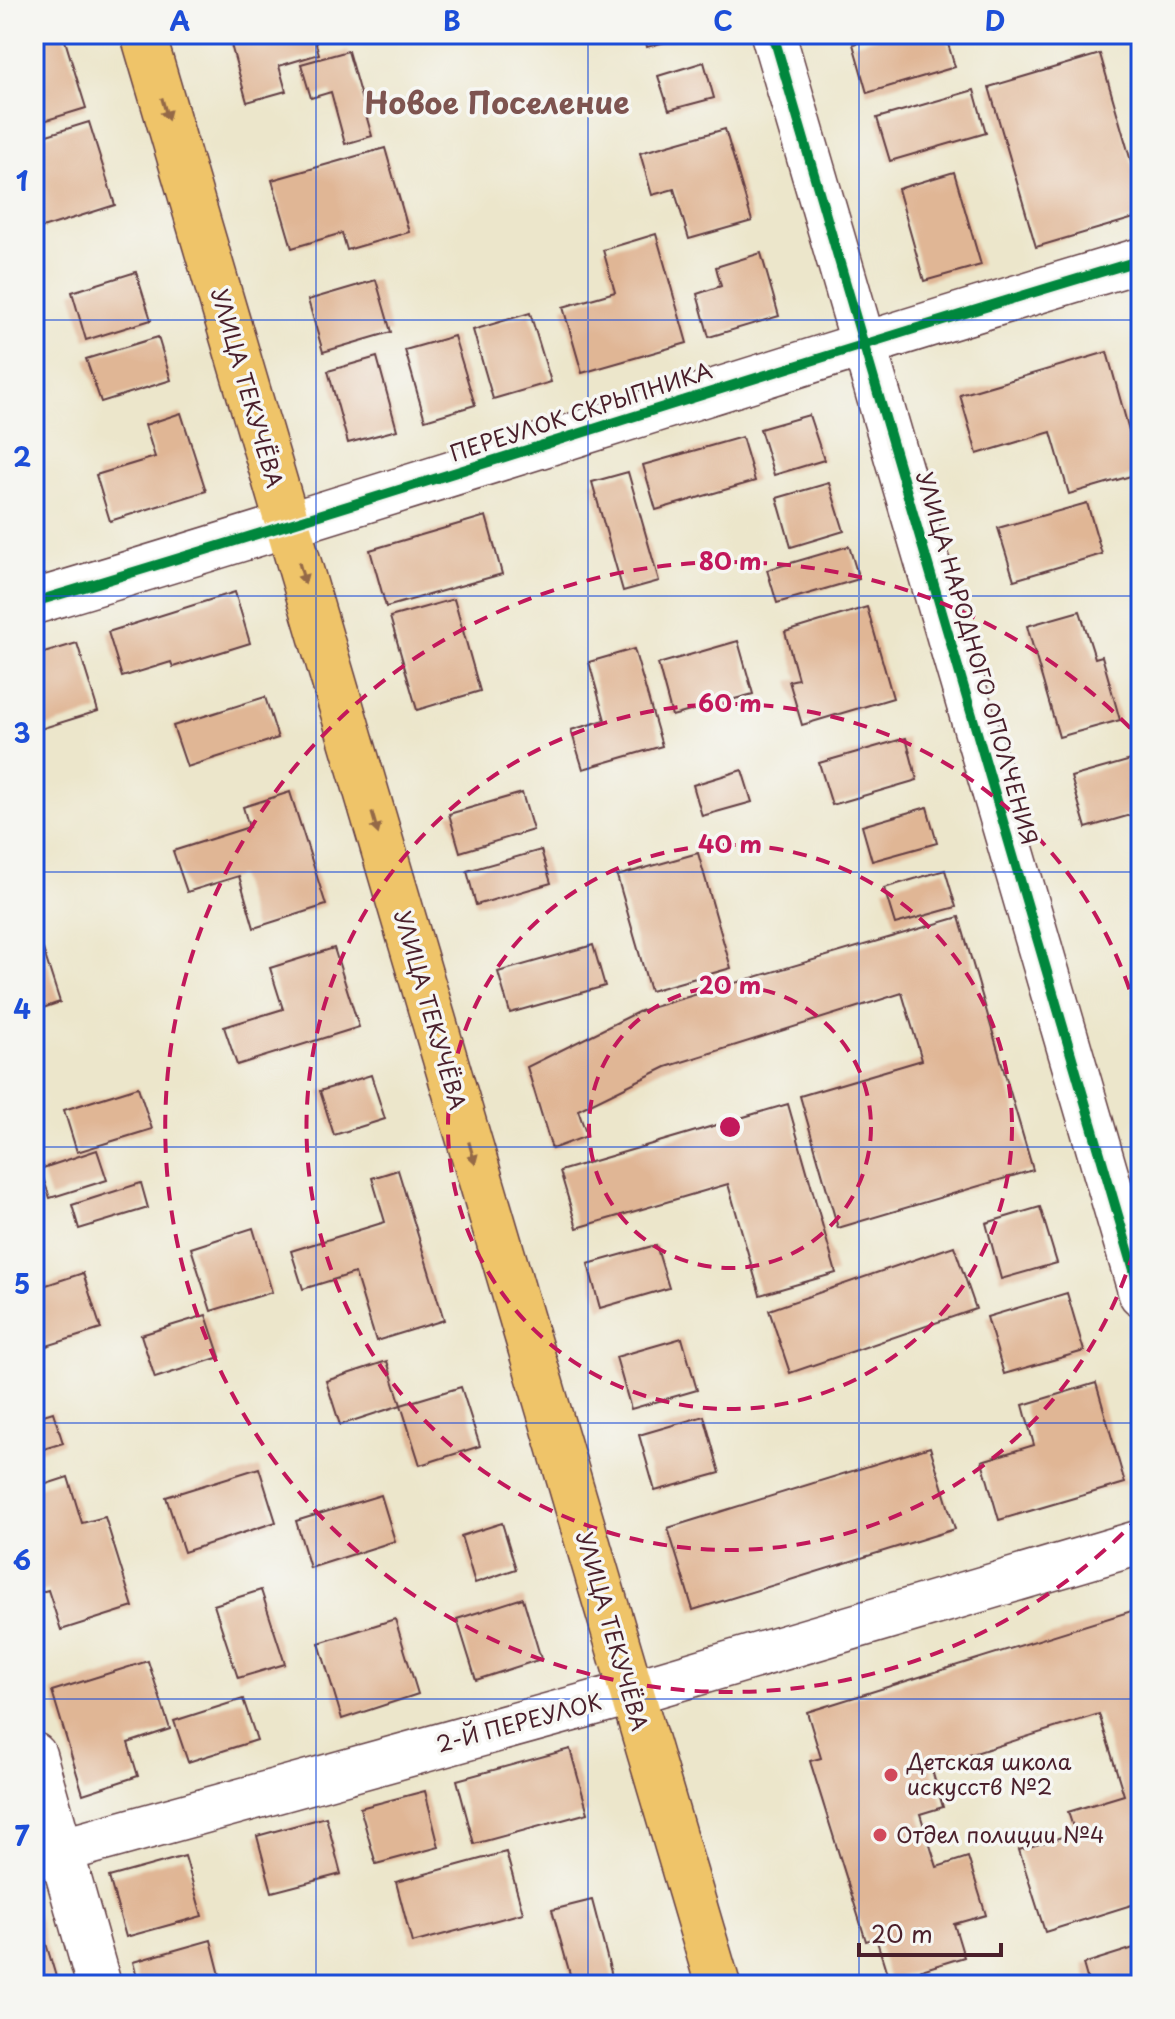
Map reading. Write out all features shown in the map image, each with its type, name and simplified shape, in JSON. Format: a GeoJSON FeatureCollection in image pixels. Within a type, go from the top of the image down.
{"type":"FeatureCollection","features":[{"type":"Feature","properties":{"kind":"main road","name":"УЛИЦА ТЕКУЧЁВА"},"geometry":{"type":"LineString","coordinates":[[143,34],[718,1985]]}},
{"type":"Feature","properties":{"kind":"street","name":"УЛИЦА НАРОДНОГО ОПОЛЧЕНИЯ"},"geometry":{"type":"LineString","coordinates":[[773,34],[1141,1294]]}},
{"type":"Feature","properties":{"kind":"street","name":"ПЕРЕУЛОК СКРЫПНИКА"},"geometry":{"type":"LineString","coordinates":[[34,602],[288,526],[864,342],[1141,260]]}},
{"type":"Feature","properties":{"kind":"street","name":"2-Й ПЕРЕУЛОК"},"geometry":{"type":"LineString","coordinates":[[48,1854],[630,1693],[1141,1542]]}},
{"type":"Feature","properties":{"kind":"street"},"geometry":{"type":"LineString","coordinates":[[34,1755],[48,1854],[99,1985]]}},
{"type":"Feature","properties":{"kind":"building"},"geometry":{"type":"Polygon","coordinates":[[[34,34],[63,34],[86,108],[34,124],[34,34]]]}},
{"type":"Feature","properties":{"kind":"building"},"geometry":{"type":"Polygon","coordinates":[[[228,34],[313,34],[319,54],[279,66],[286,91],[247,102],[228,34]]]}},
{"type":"Feature","properties":{"kind":"building"},"geometry":{"type":"Polygon","coordinates":[[[644,34],[690,34],[690,35],[647,47],[644,34]]]}},
{"type":"Feature","properties":{"kind":"building"},"geometry":{"type":"Polygon","coordinates":[[[889,34],[945,34],[955,67],[867,93],[853,44],[889,34]]]}},
{"type":"Feature","properties":{"kind":"building"},"geometry":{"type":"Polygon","coordinates":[[[348,51],[372,136],[345,144],[331,92],[311,98],[301,64],[348,51]]]}},
{"type":"Feature","properties":{"kind":"building"},"geometry":{"type":"Polygon","coordinates":[[[1100,54],[1141,196],[1141,216],[1036,247],[989,87],[1100,54]]]}},
{"type":"Feature","properties":{"kind":"building"},"geometry":{"type":"Polygon","coordinates":[[[704,62],[714,98],[669,110],[658,76],[704,62]]]}},
{"type":"Feature","properties":{"kind":"building"},"geometry":{"type":"Polygon","coordinates":[[[974,90],[986,133],[890,161],[877,118],[974,90]]]}},
{"type":"Feature","properties":{"kind":"building"},"geometry":{"type":"Polygon","coordinates":[[[89,122],[115,205],[39,229],[34,214],[34,139],[89,122]]]}},
{"type":"Feature","properties":{"kind":"building"},"geometry":{"type":"Polygon","coordinates":[[[725,129],[752,221],[689,239],[674,189],[652,195],[640,153],[725,129]]]}},
{"type":"Feature","properties":{"kind":"building"},"geometry":{"type":"Polygon","coordinates":[[[385,148],[409,232],[347,250],[342,233],[292,248],[272,180],[385,148]]]}},
{"type":"Feature","properties":{"kind":"building"},"geometry":{"type":"Polygon","coordinates":[[[954,172],[981,265],[924,281],[898,189],[954,172]]]}},
{"type":"Feature","properties":{"kind":"building"},"geometry":{"type":"Polygon","coordinates":[[[656,234],[687,343],[582,373],[563,307],[615,292],[603,250],[656,234]]]}},
{"type":"Feature","properties":{"kind":"building"},"geometry":{"type":"Polygon","coordinates":[[[761,253],[779,316],[709,337],[697,294],[721,286],[716,267],[761,253]]]}},
{"type":"Feature","properties":{"kind":"building"},"geometry":{"type":"Polygon","coordinates":[[[136,272],[151,320],[86,340],[72,292],[136,272]]]}},
{"type":"Feature","properties":{"kind":"building"},"geometry":{"type":"Polygon","coordinates":[[[376,280],[391,332],[323,352],[308,300],[376,280]]]}},
{"type":"Feature","properties":{"kind":"building"},"geometry":{"type":"Polygon","coordinates":[[[530,313],[551,382],[493,399],[473,330],[530,313]]]}},
{"type":"Feature","properties":{"kind":"building"},"geometry":{"type":"Polygon","coordinates":[[[454,336],[475,405],[425,420],[405,350],[454,336]]]}},
{"type":"Feature","properties":{"kind":"building"},"geometry":{"type":"Polygon","coordinates":[[[158,337],[171,380],[101,402],[86,359],[158,337]]]}},
{"type":"Feature","properties":{"kind":"building"},"geometry":{"type":"Polygon","coordinates":[[[1107,352],[1141,473],[1069,494],[1051,432],[977,454],[960,395],[1107,352]]]}},
{"type":"Feature","properties":{"kind":"building"},"geometry":{"type":"Polygon","coordinates":[[[377,357],[397,430],[348,443],[328,371],[377,357]]]}},
{"type":"Feature","properties":{"kind":"building"},"geometry":{"type":"Polygon","coordinates":[[[181,413],[206,491],[110,521],[96,475],[155,457],[145,425],[181,413]]]}},
{"type":"Feature","properties":{"kind":"building"},"geometry":{"type":"Polygon","coordinates":[[[809,415],[824,460],[774,475],[760,429],[809,415]]]}},
{"type":"Feature","properties":{"kind":"building"},"geometry":{"type":"Polygon","coordinates":[[[742,437],[755,481],[656,510],[643,465],[742,437]]]}},
{"type":"Feature","properties":{"kind":"building"},"geometry":{"type":"Polygon","coordinates":[[[628,472],[659,581],[623,591],[592,482],[628,472]]]}},
{"type":"Feature","properties":{"kind":"building"},"geometry":{"type":"Polygon","coordinates":[[[829,483],[844,531],[791,547],[777,498],[829,483]]]}},
{"type":"Feature","properties":{"kind":"building"},"geometry":{"type":"Polygon","coordinates":[[[1087,503],[1102,554],[1014,580],[998,528],[1087,503]]]}},
{"type":"Feature","properties":{"kind":"building"},"geometry":{"type":"Polygon","coordinates":[[[486,516],[502,574],[386,607],[370,550],[486,516]]]}},
{"type":"Feature","properties":{"kind":"building"},"geometry":{"type":"Polygon","coordinates":[[[849,546],[859,579],[777,603],[767,570],[849,546]]]}},
{"type":"Feature","properties":{"kind":"building"},"geometry":{"type":"Polygon","coordinates":[[[235,592],[250,643],[173,667],[171,662],[122,677],[108,632],[235,592]]]}},
{"type":"Feature","properties":{"kind":"building"},"geometry":{"type":"Polygon","coordinates":[[[454,599],[480,691],[417,710],[390,617],[454,599]]]}},
{"type":"Feature","properties":{"kind":"building"},"geometry":{"type":"Polygon","coordinates":[[[867,607],[893,698],[802,725],[789,681],[798,679],[785,632],[867,607]]]}},
{"type":"Feature","properties":{"kind":"building"},"geometry":{"type":"Polygon","coordinates":[[[1080,611],[1095,658],[1102,656],[1120,720],[1059,737],[1027,626],[1080,611]]]}},
{"type":"Feature","properties":{"kind":"building"},"geometry":{"type":"Polygon","coordinates":[[[738,641],[753,694],[672,716],[658,664],[738,641]]]}},
{"type":"Feature","properties":{"kind":"building"},"geometry":{"type":"Polygon","coordinates":[[[77,643],[98,711],[34,731],[34,656],[77,643]]]}},
{"type":"Feature","properties":{"kind":"building"},"geometry":{"type":"Polygon","coordinates":[[[634,649],[662,746],[583,769],[571,730],[605,720],[589,662],[634,649]]]}},
{"type":"Feature","properties":{"kind":"building"},"geometry":{"type":"Polygon","coordinates":[[[265,697],[278,738],[187,767],[173,726],[265,697]]]}},
{"type":"Feature","properties":{"kind":"building"},"geometry":{"type":"Polygon","coordinates":[[[906,738],[917,780],[832,805],[819,763],[906,738]]]}},
{"type":"Feature","properties":{"kind":"building"},"geometry":{"type":"Polygon","coordinates":[[[1138,758],[1141,812],[1086,828],[1071,777],[1138,758]]]}},
{"type":"Feature","properties":{"kind":"building"},"geometry":{"type":"Polygon","coordinates":[[[742,770],[752,802],[702,816],[693,785],[742,770]]]}},
{"type":"Feature","properties":{"kind":"building"},"geometry":{"type":"Polygon","coordinates":[[[290,792],[326,905],[254,928],[239,876],[187,892],[173,851],[249,827],[243,807],[290,792]]]}},
{"type":"Feature","properties":{"kind":"building"},"geometry":{"type":"Polygon","coordinates":[[[522,793],[533,830],[460,852],[449,814],[522,793]]]}},
{"type":"Feature","properties":{"kind":"building"},"geometry":{"type":"Polygon","coordinates":[[[927,807],[937,843],[872,861],[862,826],[927,807]]]}},
{"type":"Feature","properties":{"kind":"building"},"geometry":{"type":"Polygon","coordinates":[[[541,850],[551,883],[476,905],[467,871],[541,850]]]}},
{"type":"Feature","properties":{"kind":"building"},"geometry":{"type":"Polygon","coordinates":[[[698,853],[731,968],[650,991],[617,876],[698,853]]]}},
{"type":"Feature","properties":{"kind":"building"},"geometry":{"type":"Polygon","coordinates":[[[945,870],[956,907],[895,924],[884,888],[945,870]]]}},
{"type":"Feature","properties":{"kind":"building"},"geometry":{"type":"Polygon","coordinates":[[[959,917],[1033,1170],[838,1228],[800,1096],[922,1060],[902,993],[666,1067],[578,1110],[587,1136],[552,1149],[527,1067],[640,1011],[959,917]]]}},
{"type":"Feature","properties":{"kind":"building"},"geometry":{"type":"Polygon","coordinates":[[[34,921],[60,1002],[34,1011],[34,921]]]}},
{"type":"Feature","properties":{"kind":"building"},"geometry":{"type":"Polygon","coordinates":[[[593,945],[605,986],[510,1013],[498,972],[593,945]]]}},
{"type":"Feature","properties":{"kind":"building"},"geometry":{"type":"Polygon","coordinates":[[[334,948],[359,1027],[237,1065],[224,1027],[283,1009],[270,968],[334,948]]]}},
{"type":"Feature","properties":{"kind":"building"},"geometry":{"type":"Polygon","coordinates":[[[371,1075],[385,1119],[334,1135],[320,1091],[371,1075]]]}},
{"type":"Feature","properties":{"kind":"building"},"geometry":{"type":"Polygon","coordinates":[[[138,1087],[152,1129],[77,1152],[64,1110],[138,1087]]]}},
{"type":"Feature","properties":{"kind":"building"},"geometry":{"type":"Polygon","coordinates":[[[788,1104],[836,1273],[760,1295],[728,1184],[577,1228],[560,1171],[788,1104]]]}},
{"type":"Feature","properties":{"kind":"building"},"geometry":{"type":"Polygon","coordinates":[[[97,1150],[107,1180],[50,1198],[40,1169],[97,1150]]]}},
{"type":"Feature","properties":{"kind":"building"},"geometry":{"type":"Polygon","coordinates":[[[398,1170],[444,1320],[376,1341],[355,1273],[303,1289],[291,1251],[385,1222],[372,1178],[398,1170]]]}},
{"type":"Feature","properties":{"kind":"building"},"geometry":{"type":"Polygon","coordinates":[[[141,1183],[148,1208],[79,1229],[72,1205],[141,1183]]]}},
{"type":"Feature","properties":{"kind":"building"},"geometry":{"type":"Polygon","coordinates":[[[1040,1207],[1057,1263],[1001,1279],[986,1223],[1040,1207]]]}},
{"type":"Feature","properties":{"kind":"building"},"geometry":{"type":"Polygon","coordinates":[[[253,1228],[272,1292],[211,1311],[191,1248],[253,1228]]]}},
{"type":"Feature","properties":{"kind":"building"},"geometry":{"type":"Polygon","coordinates":[[[656,1245],[669,1288],[600,1308],[588,1264],[656,1245]]]}},
{"type":"Feature","properties":{"kind":"building"},"geometry":{"type":"Polygon","coordinates":[[[954,1246],[976,1309],[790,1373],[769,1310],[954,1246]]]}},
{"type":"Feature","properties":{"kind":"building"},"geometry":{"type":"Polygon","coordinates":[[[83,1273],[101,1329],[34,1350],[34,1289],[83,1273]]]}},
{"type":"Feature","properties":{"kind":"building"},"geometry":{"type":"Polygon","coordinates":[[[1067,1293],[1084,1351],[1004,1374],[987,1317],[1067,1293]]]}},
{"type":"Feature","properties":{"kind":"building"},"geometry":{"type":"Polygon","coordinates":[[[206,1315],[220,1357],[155,1378],[141,1335],[206,1315]]]}},
{"type":"Feature","properties":{"kind":"building"},"geometry":{"type":"Polygon","coordinates":[[[682,1338],[697,1390],[631,1409],[616,1357],[682,1338]]]}},
{"type":"Feature","properties":{"kind":"building"},"geometry":{"type":"Polygon","coordinates":[[[387,1361],[401,1405],[340,1425],[326,1381],[387,1361]]]}},
{"type":"Feature","properties":{"kind":"building"},"geometry":{"type":"Polygon","coordinates":[[[1096,1383],[1125,1483],[999,1520],[982,1461],[1034,1445],[1023,1405],[1096,1383]]]}},
{"type":"Feature","properties":{"kind":"building"},"geometry":{"type":"Polygon","coordinates":[[[461,1387],[480,1446],[420,1465],[401,1405],[461,1387]]]}},
{"type":"Feature","properties":{"kind":"building"},"geometry":{"type":"Polygon","coordinates":[[[53,1412],[63,1443],[34,1452],[34,1418],[53,1412]]]}},
{"type":"Feature","properties":{"kind":"building"},"geometry":{"type":"Polygon","coordinates":[[[704,1416],[720,1473],[655,1491],[639,1435],[704,1416]]]}},
{"type":"Feature","properties":{"kind":"building"},"geometry":{"type":"Polygon","coordinates":[[[930,1447],[955,1529],[693,1610],[668,1528],[930,1447]]]}},
{"type":"Feature","properties":{"kind":"building"},"geometry":{"type":"Polygon","coordinates":[[[259,1468],[276,1522],[184,1552],[166,1497],[259,1468]]]}},
{"type":"Feature","properties":{"kind":"building"},"geometry":{"type":"Polygon","coordinates":[[[68,1477],[82,1523],[105,1517],[133,1607],[61,1630],[48,1590],[34,1594],[34,1488],[68,1477]]]}},
{"type":"Feature","properties":{"kind":"building"},"geometry":{"type":"Polygon","coordinates":[[[381,1495],[395,1541],[310,1568],[296,1521],[381,1495]]]}},
{"type":"Feature","properties":{"kind":"building"},"geometry":{"type":"Polygon","coordinates":[[[502,1523],[516,1569],[475,1583],[461,1536],[502,1523]]]}},
{"type":"Feature","properties":{"kind":"building"},"geometry":{"type":"Polygon","coordinates":[[[261,1590],[285,1664],[238,1678],[214,1605],[261,1590]]]}},
{"type":"Feature","properties":{"kind":"building"},"geometry":{"type":"Polygon","coordinates":[[[523,1598],[541,1659],[476,1680],[457,1619],[523,1598]]]}},
{"type":"Feature","properties":{"kind":"building","name":"Детская школа искусств №2"},"geometry":{"type":"Polygon","coordinates":[[[1141,1608],[1141,1902],[1045,1932],[1019,1850],[1075,1833],[1068,1812],[1124,1795],[1099,1714],[931,1767],[943,1807],[920,1814],[937,1867],[968,1857],[986,1915],[954,1924],[964,1957],[889,1980],[876,1938],[866,1941],[810,1761],[821,1758],[807,1712],[1141,1608]]]}},
{"type":"Feature","properties":{"kind":"building"},"geometry":{"type":"Polygon","coordinates":[[[395,1619],[418,1694],[342,1719],[319,1643],[395,1619]]]}},
{"type":"Feature","properties":{"kind":"building"},"geometry":{"type":"Polygon","coordinates":[[[148,1661],[170,1729],[128,1743],[138,1776],[83,1794],[52,1691],[148,1661]]]}},
{"type":"Feature","properties":{"kind":"building"},"geometry":{"type":"Polygon","coordinates":[[[243,1699],[257,1740],[188,1762],[174,1721],[243,1699]]]}},
{"type":"Feature","properties":{"kind":"building"},"geometry":{"type":"Polygon","coordinates":[[[570,1749],[588,1813],[474,1844],[457,1780],[570,1749]]]}},
{"type":"Feature","properties":{"kind":"building"},"geometry":{"type":"Polygon","coordinates":[[[425,1791],[439,1847],[376,1864],[360,1808],[425,1791]]]}},
{"type":"Feature","properties":{"kind":"building"},"geometry":{"type":"Polygon","coordinates":[[[326,1817],[341,1874],[272,1892],[257,1836],[326,1817]]]}},
{"type":"Feature","properties":{"kind":"building"},"geometry":{"type":"Polygon","coordinates":[[[506,1852],[523,1913],[412,1943],[396,1882],[506,1852]]]}},
{"type":"Feature","properties":{"kind":"building"},"geometry":{"type":"Polygon","coordinates":[[[185,1856],[202,1916],[126,1937],[109,1877],[185,1856]]]}},
{"type":"Feature","properties":{"kind":"building"},"geometry":{"type":"Polygon","coordinates":[[[592,1900],[613,1980],[594,1985],[573,1985],[552,1910],[592,1900]]]}},
{"type":"Feature","properties":{"kind":"building"},"geometry":{"type":"Polygon","coordinates":[[[35,1907],[57,1980],[39,1985],[34,1985],[35,1907]]]}},
{"type":"Feature","properties":{"kind":"building"},"geometry":{"type":"Polygon","coordinates":[[[211,1940],[221,1979],[199,1985],[139,1985],[133,1962],[211,1940]]]}},
{"type":"Feature","properties":{"kind":"building"},"geometry":{"type":"Polygon","coordinates":[[[1137,1947],[1141,1960],[1141,1985],[1089,1985],[1083,1964],[1137,1947]]]}},
{"type":"Feature","properties":{"kind":"cycle path"},"geometry":{"type":"LineString","coordinates":[[773,34],[1141,1294]]}},
{"type":"Feature","properties":{"kind":"cycle path"},"geometry":{"type":"LineString","coordinates":[[34,602],[1141,260]]}},
{"type":"Feature","properties":{"kind":"place","name":"Детская школа искусств №2"},"geometry":{"type":"Point","coordinates":[891,1775]}},
{"type":"Feature","properties":{"kind":"place","name":"Отдел полиции №4"},"geometry":{"type":"Point","coordinates":[880,1835]}},
{"type":"Feature","properties":{"kind":"district","name":"Новое Поселение"},"geometry":{"type":"Point","coordinates":[497,104]}}]}
